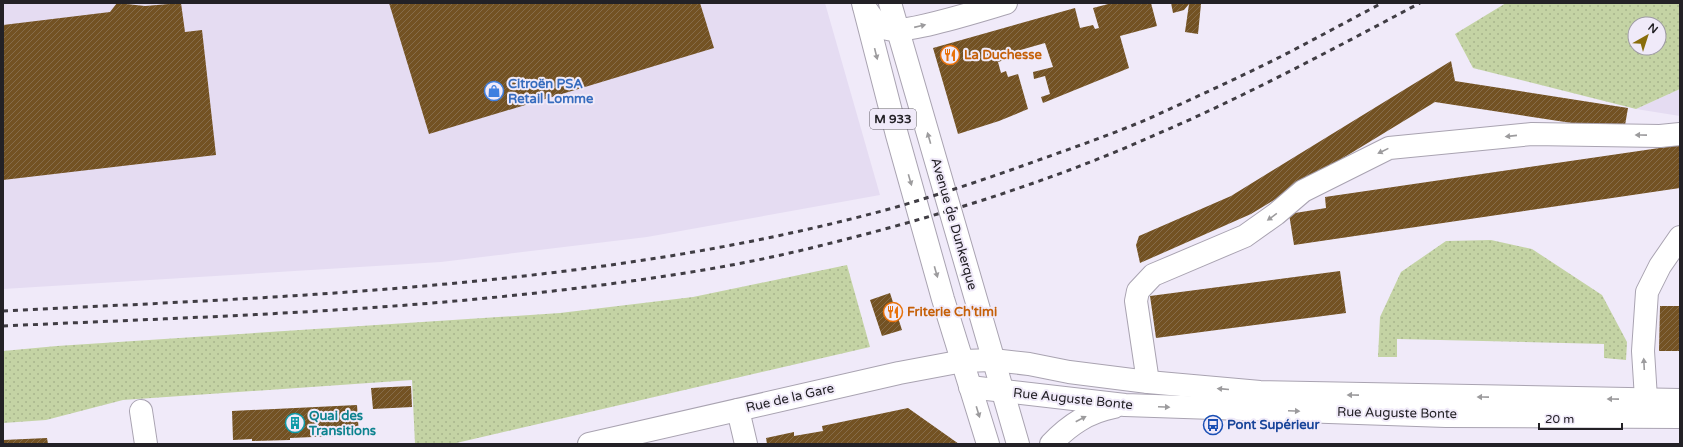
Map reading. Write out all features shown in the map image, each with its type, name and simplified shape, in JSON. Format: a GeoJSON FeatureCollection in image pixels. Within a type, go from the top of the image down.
{"type":"FeatureCollection","features":[{"type":"Feature","properties":{"kind":"street","name":"Avenue de Dunkerque"},"geometry":{"type":"LineString","coordinates":[[890,3],[1018,444]]}},
{"type":"Feature","properties":{"kind":"street"},"geometry":{"type":"LineString","coordinates":[[863,5],[881,26],[889,30],[898,31],[924,26],[1006,3]]}},
{"type":"Feature","properties":{"kind":"street","name":"M 933"},"geometry":{"type":"LineString","coordinates":[[863,5],[897,135],[988,444]]}},
{"type":"Feature","properties":{"kind":"street"},"geometry":{"type":"LineString","coordinates":[[1148,382],[1136,301],[1138,290],[1153,275],[1245,236],[1276,214],[1303,190],[1389,148],[1532,134],[1660,136],[1680,134]]}},
{"type":"Feature","properties":{"kind":"street"},"geometry":{"type":"LineString","coordinates":[[1647,408],[1643,351],[1647,292],[1660,266],[1680,237]]}},
{"type":"Feature","properties":{"kind":"street","name":"Rue de la Gare"},"geometry":{"type":"LineString","coordinates":[[588,444],[899,373],[963,361],[993,360]]}},
{"type":"Feature","properties":{"kind":"street","name":"Rue Auguste Bonte"},"geometry":{"type":"LineString","coordinates":[[993,360],[1029,364],[1069,372],[1148,382],[1260,392],[1647,408],[1680,418]]}},
{"type":"Feature","properties":{"kind":"street","name":"Rue Auguste Bonte"},"geometry":{"type":"LineString","coordinates":[[970,387],[1125,405],[1446,416],[1647,408],[1680,400]]}},
{"type":"Feature","properties":{"kind":"street"},"geometry":{"type":"LineString","coordinates":[[1051,444],[1062,432],[1083,417],[1107,408],[1125,405]]}},
{"type":"Feature","properties":{"kind":"street"},"geometry":{"type":"LineString","coordinates":[[140,410],[146,444]]}},
{"type":"Feature","properties":{"kind":"street"},"geometry":{"type":"LineString","coordinates":[[738,410],[746,444]]}},
{"type":"Feature","properties":{"kind":"shaded area"},"geometry":{"type":"Polygon","coordinates":[[[3,3],[825,3],[880,195],[647,237],[441,262],[3,289],[3,3]]]}},
{"type":"Feature","properties":{"kind":"shaded area"},"geometry":{"type":"Polygon","coordinates":[[[1680,89],[1680,116],[1636,109],[1680,89]]]}},
{"type":"Feature","properties":{"kind":"green space"},"geometry":{"type":"Polygon","coordinates":[[[1506,3],[1680,3],[1680,89],[1636,109],[1473,68],[1455,34],[1506,3]]]}},
{"type":"Feature","properties":{"kind":"green space"},"geometry":{"type":"Polygon","coordinates":[[[1491,240],[1532,249],[1602,295],[1627,342],[1626,360],[1604,358],[1604,344],[1397,339],[1397,357],[1378,357],[1380,317],[1401,272],[1446,241],[1491,240]]]}},
{"type":"Feature","properties":{"kind":"green space"},"geometry":{"type":"Polygon","coordinates":[[[847,265],[870,347],[452,444],[415,444],[412,380],[123,400],[46,420],[3,423],[3,351],[57,346],[560,313],[693,297],[847,265]]]}},
{"type":"Feature","properties":{"kind":"building"},"geometry":{"type":"Polygon","coordinates":[[[117,3],[145,6],[181,3],[185,32],[202,30],[216,155],[3,180],[3,25],[110,12],[117,3]]]}},
{"type":"Feature","properties":{"kind":"building","name":"Citroën PSA Retail Lomme"},"geometry":{"type":"Polygon","coordinates":[[[389,3],[700,3],[714,48],[429,134],[389,3]]]}},
{"type":"Feature","properties":{"kind":"building"},"geometry":{"type":"Polygon","coordinates":[[[1112,3],[1151,3],[1157,26],[1120,36],[1129,68],[1043,103],[1041,97],[1050,94],[1045,76],[1034,79],[1033,72],[1053,67],[1045,43],[1013,52],[1014,57],[998,62],[1001,73],[1006,71],[1008,77],[1018,74],[1028,109],[999,121],[958,134],[933,48],[1075,8],[1080,28],[1093,25],[1095,29],[1099,28],[1093,8],[1112,3]]]}},
{"type":"Feature","properties":{"kind":"building"},"geometry":{"type":"Polygon","coordinates":[[[1171,3],[1201,4],[1198,34],[1185,32],[1189,4],[1184,10],[1173,13],[1171,3]]]}},
{"type":"Feature","properties":{"kind":"building"},"geometry":{"type":"Polygon","coordinates":[[[1451,61],[1455,81],[1628,108],[1624,131],[1435,102],[1251,214],[1140,263],[1136,245],[1139,236],[1231,196],[1451,61]]]}},
{"type":"Feature","properties":{"kind":"building"},"geometry":{"type":"Polygon","coordinates":[[[1680,145],[1680,188],[1294,245],[1289,214],[1326,208],[1325,197],[1680,145]]]}},
{"type":"Feature","properties":{"kind":"building"},"geometry":{"type":"Polygon","coordinates":[[[1340,271],[1346,313],[1156,338],[1150,296],[1340,271]]]}},
{"type":"Feature","properties":{"kind":"building"},"geometry":{"type":"Polygon","coordinates":[[[890,293],[902,330],[882,336],[870,300],[890,293]]]}},
{"type":"Feature","properties":{"kind":"building"},"geometry":{"type":"Polygon","coordinates":[[[1660,306],[1680,306],[1680,351],[1659,351],[1660,306]]]}},
{"type":"Feature","properties":{"kind":"building"},"geometry":{"type":"Polygon","coordinates":[[[411,386],[412,407],[373,409],[371,388],[411,386]]]}},
{"type":"Feature","properties":{"kind":"building","name":"Quai des Transitions"},"geometry":{"type":"Polygon","coordinates":[[[357,405],[359,435],[290,438],[290,440],[233,440],[232,411],[357,405]]]}},
{"type":"Feature","properties":{"kind":"building"},"geometry":{"type":"Polygon","coordinates":[[[908,408],[959,444],[767,444],[766,438],[794,432],[794,436],[823,431],[822,426],[908,408]]]}},
{"type":"Feature","properties":{"kind":"building"},"geometry":{"type":"Polygon","coordinates":[[[47,438],[48,444],[3,444],[3,440],[47,438]]]}},
{"type":"Feature","properties":{"kind":"railway"},"geometry":{"type":"LineString","coordinates":[[3,311],[227,300],[451,284],[563,271],[674,255],[784,234],[893,208],[929,197],[1001,174],[1122,130],[1264,65],[1382,3]]}},
{"type":"Feature","properties":{"kind":"railway"},"geometry":{"type":"LineString","coordinates":[[3,326],[291,313],[435,303],[639,280],[759,260],[904,224],[989,198],[1073,169],[1223,104],[1322,55],[1420,3]]}},
{"type":"Feature","properties":{"kind":"place","name":"La Duchesse"},"geometry":{"type":"Point","coordinates":[950,55]}},
{"type":"Feature","properties":{"kind":"place","name":"Citroën PSA Retail Lomme"},"geometry":{"type":"Point","coordinates":[494,91]}},
{"type":"Feature","properties":{"kind":"place","name":"Friterie Ch'timi"},"geometry":{"type":"Point","coordinates":[893,312]}},
{"type":"Feature","properties":{"kind":"place","name":"Quai des Transitions"},"geometry":{"type":"Point","coordinates":[295,423]}},
{"type":"Feature","properties":{"kind":"place","name":"Pont Supérieur"},"geometry":{"type":"Point","coordinates":[1213,425]}}]}
